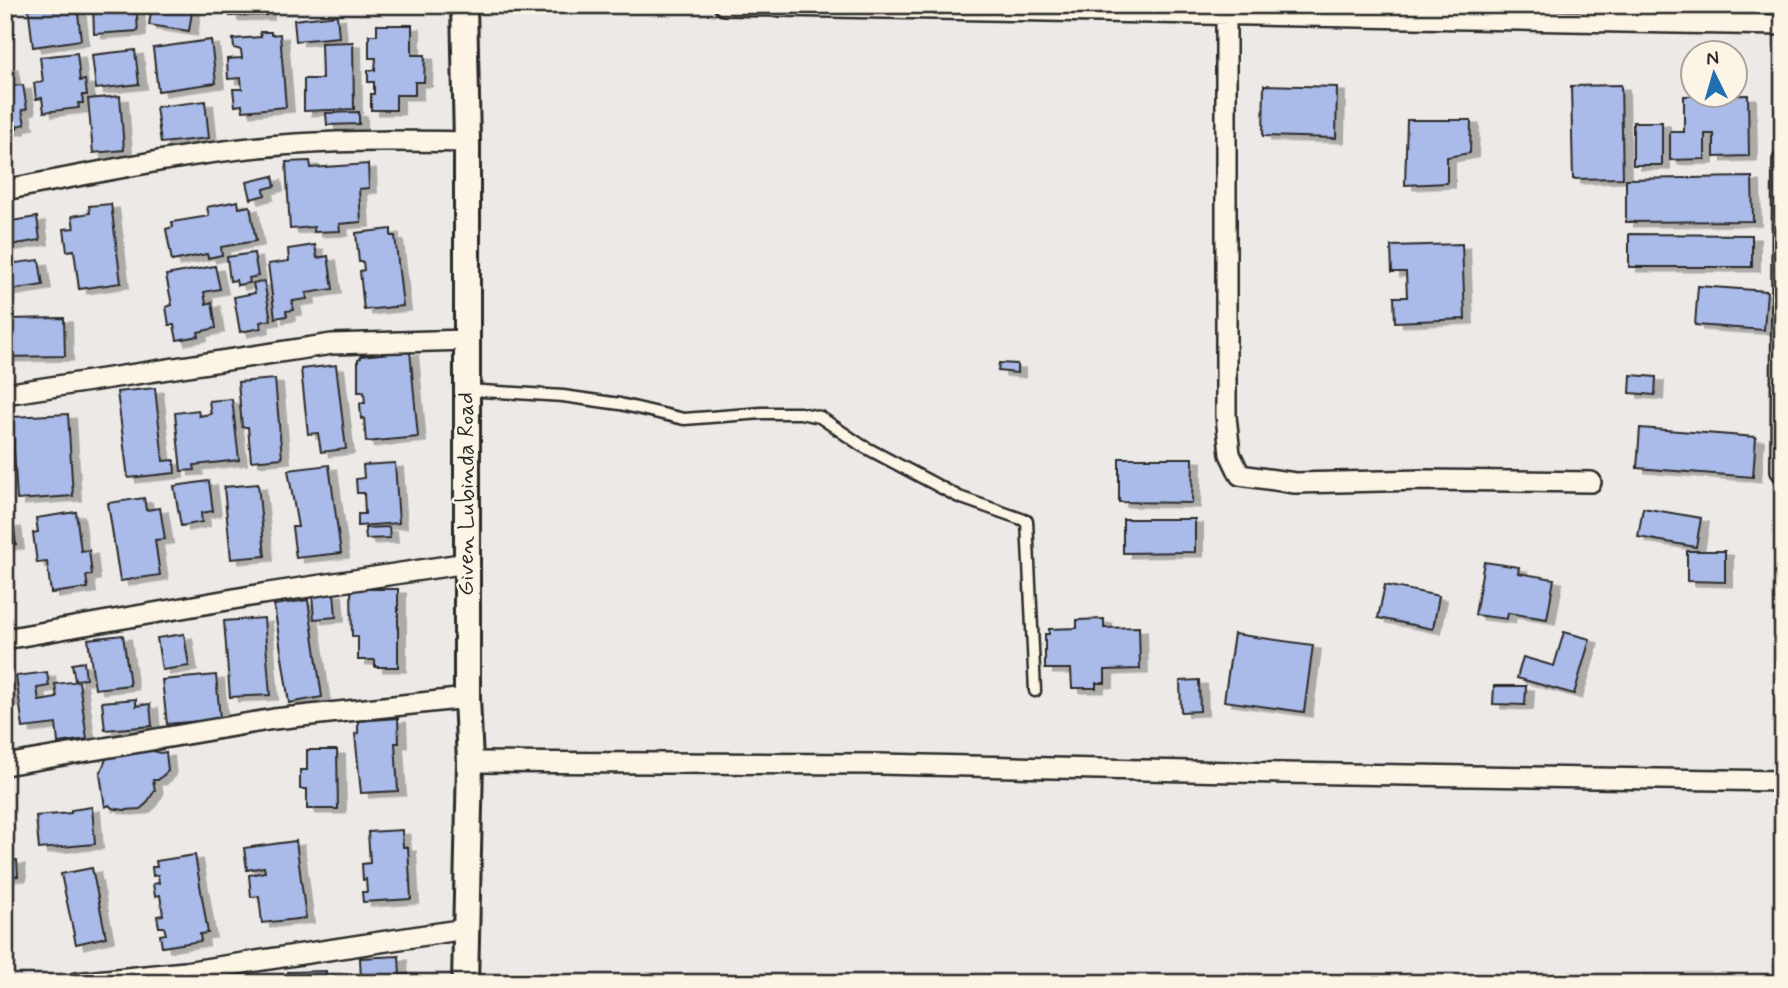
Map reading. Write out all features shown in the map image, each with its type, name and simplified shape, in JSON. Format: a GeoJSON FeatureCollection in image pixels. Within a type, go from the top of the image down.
{"type":"FeatureCollection","features":[{"type":"Feature","properties":{"kind":"street","name":"Given Lubinda Road"},"geometry":{"type":"LineString","coordinates":[[464,5],[467,142],[467,698],[470,762],[465,983]]}},
{"type":"Feature","properties":{"kind":"street"},"geometry":{"type":"LineString","coordinates":[[724,5],[1226,14],[1298,10],[1783,25]]}},
{"type":"Feature","properties":{"kind":"street"},"geometry":{"type":"LineString","coordinates":[[1226,14],[1226,416],[1230,454],[1240,475],[1295,483],[1425,480],[1591,482]]}},
{"type":"Feature","properties":{"kind":"street"},"geometry":{"type":"LineString","coordinates":[[5,190],[196,156],[293,144],[388,140],[467,142]]}},
{"type":"Feature","properties":{"kind":"street"},"geometry":{"type":"LineString","coordinates":[[1781,471],[1783,160]]}},
{"type":"Feature","properties":{"kind":"street"},"geometry":{"type":"LineString","coordinates":[[5,394],[332,344],[467,340]]}},
{"type":"Feature","properties":{"kind":"street"},"geometry":{"type":"LineString","coordinates":[[5,639],[262,594],[467,563]]}},
{"type":"Feature","properties":{"kind":"street"},"geometry":{"type":"LineString","coordinates":[[5,765],[274,719],[467,698]]}},
{"type":"Feature","properties":{"kind":"street"},"geometry":{"type":"LineString","coordinates":[[470,762],[879,764],[1282,774],[1783,781]]}},
{"type":"Feature","properties":{"kind":"street"},"geometry":{"type":"LineString","coordinates":[[76,983],[185,972],[465,929]]}},
{"type":"Feature","properties":{"kind":"lane"},"geometry":{"type":"LineString","coordinates":[[467,390],[563,396],[620,404],[684,419],[762,413],[820,416],[861,445],[959,496],[1027,521],[1035,691]]}},
{"type":"Feature","properties":{"kind":"building"},"geometry":{"type":"Polygon","coordinates":[[[28,5],[77,5],[81,40],[33,47],[28,5]]]}},
{"type":"Feature","properties":{"kind":"building"},"geometry":{"type":"Polygon","coordinates":[[[93,5],[136,5],[138,31],[94,34],[93,5]]]}},
{"type":"Feature","properties":{"kind":"building"},"geometry":{"type":"Polygon","coordinates":[[[152,5],[193,5],[189,31],[149,25],[152,5]]]}},
{"type":"Feature","properties":{"kind":"building"},"geometry":{"type":"Polygon","coordinates":[[[229,5],[266,5],[266,15],[230,16],[229,5]]]}},
{"type":"Feature","properties":{"kind":"building"},"geometry":{"type":"Polygon","coordinates":[[[337,15],[339,37],[296,41],[294,20],[337,15]]]}},
{"type":"Feature","properties":{"kind":"building"},"geometry":{"type":"Polygon","coordinates":[[[377,25],[412,25],[412,55],[425,55],[424,82],[415,82],[415,95],[396,95],[396,110],[371,110],[374,82],[368,82],[368,70],[375,70],[376,58],[369,58],[369,35],[377,35],[377,25]]]}},
{"type":"Feature","properties":{"kind":"building"},"geometry":{"type":"Polygon","coordinates":[[[260,32],[280,34],[286,107],[243,111],[242,105],[235,106],[233,89],[242,89],[241,78],[228,79],[227,59],[242,58],[241,50],[234,48],[233,39],[261,37],[260,32]]]}},
{"type":"Feature","properties":{"kind":"building"},"geometry":{"type":"Polygon","coordinates":[[[211,40],[216,83],[158,91],[153,48],[211,40]]]}},
{"type":"Feature","properties":{"kind":"building"},"geometry":{"type":"Polygon","coordinates":[[[353,42],[354,109],[304,111],[304,79],[322,79],[321,43],[353,42]]]}},
{"type":"Feature","properties":{"kind":"building"},"geometry":{"type":"Polygon","coordinates":[[[135,50],[139,84],[96,89],[92,55],[135,50]]]}},
{"type":"Feature","properties":{"kind":"building"},"geometry":{"type":"Polygon","coordinates":[[[77,53],[80,81],[85,80],[87,95],[82,95],[83,103],[78,103],[79,108],[44,112],[42,98],[36,99],[34,83],[43,82],[40,57],[77,53]]]}},
{"type":"Feature","properties":{"kind":"building"},"geometry":{"type":"Polygon","coordinates":[[[10,65],[13,86],[23,85],[27,109],[22,110],[25,124],[5,131],[5,66],[10,65]]]}},
{"type":"Feature","properties":{"kind":"building"},"geometry":{"type":"Polygon","coordinates":[[[1264,85],[1337,87],[1336,138],[1263,136],[1264,85]]]}},
{"type":"Feature","properties":{"kind":"building"},"geometry":{"type":"Polygon","coordinates":[[[1621,85],[1623,178],[1573,179],[1571,86],[1621,85]]]}},
{"type":"Feature","properties":{"kind":"building"},"geometry":{"type":"Polygon","coordinates":[[[120,96],[124,150],[93,153],[88,99],[120,96]]]}},
{"type":"Feature","properties":{"kind":"building"},"geometry":{"type":"Polygon","coordinates":[[[205,101],[209,138],[161,143],[156,107],[205,101]]]}},
{"type":"Feature","properties":{"kind":"building"},"geometry":{"type":"Polygon","coordinates":[[[1684,108],[1748,108],[1749,156],[1714,157],[1714,134],[1705,134],[1705,159],[1670,160],[1670,132],[1684,132],[1684,108]]]}},
{"type":"Feature","properties":{"kind":"building"},"geometry":{"type":"Polygon","coordinates":[[[359,112],[359,124],[327,125],[326,113],[359,112]]]}},
{"type":"Feature","properties":{"kind":"building"},"geometry":{"type":"Polygon","coordinates":[[[1407,120],[1471,120],[1470,153],[1447,157],[1447,183],[1405,185],[1407,120]]]}},
{"type":"Feature","properties":{"kind":"building"},"geometry":{"type":"Polygon","coordinates":[[[1633,122],[1662,122],[1662,165],[1633,165],[1633,122]]]}},
{"type":"Feature","properties":{"kind":"building"},"geometry":{"type":"Polygon","coordinates":[[[310,161],[311,168],[368,164],[369,188],[359,189],[361,222],[339,224],[340,231],[314,232],[314,227],[290,229],[286,162],[310,161]]]}},
{"type":"Feature","properties":{"kind":"building"},"geometry":{"type":"Polygon","coordinates":[[[273,176],[275,186],[264,189],[265,195],[251,199],[247,182],[273,176]]]}},
{"type":"Feature","properties":{"kind":"building"},"geometry":{"type":"Polygon","coordinates":[[[1752,177],[1753,221],[1626,222],[1626,179],[1752,177]]]}},
{"type":"Feature","properties":{"kind":"building"},"geometry":{"type":"Polygon","coordinates":[[[238,201],[239,208],[250,206],[256,241],[221,247],[222,255],[208,258],[207,254],[172,261],[166,229],[173,227],[172,222],[209,216],[207,207],[238,201]]]}},
{"type":"Feature","properties":{"kind":"building"},"geometry":{"type":"Polygon","coordinates":[[[111,204],[121,283],[79,289],[74,250],[67,251],[64,229],[74,228],[72,216],[90,213],[89,206],[111,204]]]}},
{"type":"Feature","properties":{"kind":"building"},"geometry":{"type":"Polygon","coordinates":[[[37,217],[40,240],[5,246],[5,222],[37,217]]]}},
{"type":"Feature","properties":{"kind":"building"},"geometry":{"type":"Polygon","coordinates":[[[391,229],[391,236],[395,236],[403,306],[364,310],[360,271],[364,270],[363,262],[359,262],[356,233],[391,229]]]}},
{"type":"Feature","properties":{"kind":"building"},"geometry":{"type":"Polygon","coordinates":[[[1629,234],[1752,235],[1752,267],[1629,267],[1629,234]]]}},
{"type":"Feature","properties":{"kind":"building"},"geometry":{"type":"Polygon","coordinates":[[[1462,244],[1465,319],[1395,322],[1394,297],[1407,297],[1406,272],[1392,272],[1391,246],[1462,244]]]}},
{"type":"Feature","properties":{"kind":"building"},"geometry":{"type":"Polygon","coordinates":[[[315,245],[317,258],[328,256],[333,289],[306,293],[307,299],[292,301],[294,310],[286,311],[287,316],[275,318],[268,264],[289,261],[288,249],[315,245]]]}},
{"type":"Feature","properties":{"kind":"building"},"geometry":{"type":"Polygon","coordinates":[[[5,249],[8,264],[39,260],[43,285],[5,291],[5,249]]]}},
{"type":"Feature","properties":{"kind":"building"},"geometry":{"type":"Polygon","coordinates":[[[254,253],[258,276],[249,278],[250,283],[237,285],[236,280],[230,281],[227,257],[254,253]]]}},
{"type":"Feature","properties":{"kind":"building"},"geometry":{"type":"Polygon","coordinates":[[[215,266],[220,289],[204,292],[206,304],[212,302],[216,328],[198,332],[199,336],[177,340],[174,325],[169,325],[166,307],[172,305],[166,275],[215,266]]]}},
{"type":"Feature","properties":{"kind":"building"},"geometry":{"type":"Polygon","coordinates":[[[264,281],[271,320],[260,322],[261,328],[240,332],[234,297],[255,293],[253,283],[264,281]]]}},
{"type":"Feature","properties":{"kind":"building"},"geometry":{"type":"Polygon","coordinates":[[[1698,286],[1767,291],[1764,330],[1695,325],[1698,286]]]}},
{"type":"Feature","properties":{"kind":"building"},"geometry":{"type":"Polygon","coordinates":[[[64,318],[65,356],[5,357],[5,319],[64,318]]]}},
{"type":"Feature","properties":{"kind":"building"},"geometry":{"type":"Polygon","coordinates":[[[410,351],[418,437],[366,442],[360,403],[365,403],[364,392],[358,392],[358,359],[361,356],[410,351]]]}},
{"type":"Feature","properties":{"kind":"building"},"geometry":{"type":"Polygon","coordinates":[[[999,363],[1017,364],[1017,373],[998,371],[999,363]]]}},
{"type":"Feature","properties":{"kind":"building"},"geometry":{"type":"Polygon","coordinates":[[[336,365],[346,449],[321,452],[318,433],[308,434],[301,369],[336,365]]]}},
{"type":"Feature","properties":{"kind":"building"},"geometry":{"type":"Polygon","coordinates":[[[1631,375],[1656,377],[1655,395],[1630,393],[1631,375]]]}},
{"type":"Feature","properties":{"kind":"building"},"geometry":{"type":"Polygon","coordinates":[[[275,379],[282,458],[251,461],[248,427],[242,427],[238,382],[275,379]]]}},
{"type":"Feature","properties":{"kind":"building"},"geometry":{"type":"Polygon","coordinates":[[[155,388],[163,461],[174,460],[175,473],[128,478],[117,392],[155,388]]]}},
{"type":"Feature","properties":{"kind":"building"},"geometry":{"type":"Polygon","coordinates":[[[232,399],[239,460],[194,465],[195,470],[181,471],[175,413],[198,410],[199,416],[211,414],[209,401],[232,399]]]}},
{"type":"Feature","properties":{"kind":"building"},"geometry":{"type":"Polygon","coordinates":[[[68,414],[73,496],[17,500],[12,417],[68,414]]]}},
{"type":"Feature","properties":{"kind":"building"},"geometry":{"type":"Polygon","coordinates":[[[1640,428],[1756,437],[1753,477],[1637,468],[1640,428]]]}},
{"type":"Feature","properties":{"kind":"building"},"geometry":{"type":"Polygon","coordinates":[[[1119,458],[1193,458],[1192,503],[1119,502],[1119,458]]]}},
{"type":"Feature","properties":{"kind":"building"},"geometry":{"type":"Polygon","coordinates":[[[395,463],[399,523],[358,526],[358,514],[365,514],[364,493],[357,493],[356,479],[364,478],[363,465],[395,463]]]}},
{"type":"Feature","properties":{"kind":"building"},"geometry":{"type":"Polygon","coordinates":[[[329,465],[341,553],[296,558],[292,527],[298,527],[288,470],[329,465]]]}},
{"type":"Feature","properties":{"kind":"building"},"geometry":{"type":"Polygon","coordinates":[[[209,481],[213,511],[201,513],[202,522],[181,526],[174,486],[209,481]]]}},
{"type":"Feature","properties":{"kind":"building"},"geometry":{"type":"Polygon","coordinates":[[[258,484],[265,556],[231,559],[224,487],[258,484]]]}},
{"type":"Feature","properties":{"kind":"building"},"geometry":{"type":"Polygon","coordinates":[[[144,498],[146,510],[160,508],[165,539],[155,540],[160,575],[120,581],[108,503],[144,498]]]}},
{"type":"Feature","properties":{"kind":"building"},"geometry":{"type":"Polygon","coordinates":[[[1643,508],[1701,518],[1696,547],[1638,537],[1643,508]]]}},
{"type":"Feature","properties":{"kind":"building"},"geometry":{"type":"Polygon","coordinates":[[[76,512],[81,551],[89,550],[92,575],[86,576],[88,588],[51,593],[47,562],[37,563],[33,533],[38,532],[36,518],[76,512]]]}},
{"type":"Feature","properties":{"kind":"building"},"geometry":{"type":"Polygon","coordinates":[[[1123,519],[1195,519],[1195,552],[1123,553],[1123,519]]]}},
{"type":"Feature","properties":{"kind":"building"},"geometry":{"type":"Polygon","coordinates":[[[13,523],[16,544],[5,545],[5,524],[13,523]]]}},
{"type":"Feature","properties":{"kind":"building"},"geometry":{"type":"Polygon","coordinates":[[[389,527],[390,538],[366,539],[365,528],[389,527]]]}},
{"type":"Feature","properties":{"kind":"building"},"geometry":{"type":"Polygon","coordinates":[[[1687,551],[1725,551],[1725,582],[1687,581],[1687,551]]]}},
{"type":"Feature","properties":{"kind":"building"},"geometry":{"type":"Polygon","coordinates":[[[1484,562],[1519,567],[1518,573],[1554,579],[1547,619],[1508,613],[1507,619],[1475,615],[1484,562]]]}},
{"type":"Feature","properties":{"kind":"building"},"geometry":{"type":"Polygon","coordinates":[[[1385,585],[1439,596],[1433,629],[1378,618],[1385,585]]]}},
{"type":"Feature","properties":{"kind":"building"},"geometry":{"type":"Polygon","coordinates":[[[351,589],[398,589],[398,667],[375,667],[375,660],[358,660],[358,637],[352,636],[351,589]]]}},
{"type":"Feature","properties":{"kind":"building"},"geometry":{"type":"Polygon","coordinates":[[[334,592],[336,617],[314,619],[312,594],[334,592]]]}},
{"type":"Feature","properties":{"kind":"building"},"geometry":{"type":"Polygon","coordinates":[[[308,600],[322,697],[289,703],[274,605],[308,600]]]}},
{"type":"Feature","properties":{"kind":"building"},"geometry":{"type":"Polygon","coordinates":[[[264,618],[270,695],[230,697],[224,621],[264,618]]]}},
{"type":"Feature","properties":{"kind":"building"},"geometry":{"type":"Polygon","coordinates":[[[1104,619],[1104,628],[1139,627],[1140,669],[1105,670],[1105,683],[1096,683],[1096,688],[1072,688],[1071,669],[1045,669],[1045,634],[1049,634],[1049,629],[1077,628],[1077,620],[1104,619]]]}},
{"type":"Feature","properties":{"kind":"building"},"geometry":{"type":"Polygon","coordinates":[[[1564,632],[1590,639],[1574,694],[1517,678],[1523,657],[1554,666],[1564,632]]]}},
{"type":"Feature","properties":{"kind":"building"},"geometry":{"type":"Polygon","coordinates":[[[184,634],[189,666],[162,670],[157,638],[184,634]]]}},
{"type":"Feature","properties":{"kind":"building"},"geometry":{"type":"Polygon","coordinates":[[[1234,634],[1313,645],[1304,712],[1224,701],[1234,634]]]}},
{"type":"Feature","properties":{"kind":"building"},"geometry":{"type":"Polygon","coordinates":[[[123,635],[130,685],[95,689],[88,639],[123,635]]]}},
{"type":"Feature","properties":{"kind":"building"},"geometry":{"type":"Polygon","coordinates":[[[84,662],[86,679],[75,680],[72,664],[84,662]]]}},
{"type":"Feature","properties":{"kind":"building"},"geometry":{"type":"Polygon","coordinates":[[[5,666],[10,702],[5,702],[5,666]]]}},
{"type":"Feature","properties":{"kind":"building"},"geometry":{"type":"Polygon","coordinates":[[[47,672],[49,686],[37,688],[39,701],[57,698],[55,684],[79,681],[87,739],[58,743],[56,724],[23,728],[16,676],[47,672]]]}},
{"type":"Feature","properties":{"kind":"building"},"geometry":{"type":"Polygon","coordinates":[[[216,675],[220,719],[167,724],[162,680],[216,675]]]}},
{"type":"Feature","properties":{"kind":"building"},"geometry":{"type":"Polygon","coordinates":[[[1199,680],[1200,711],[1181,712],[1180,681],[1199,680]]]}},
{"type":"Feature","properties":{"kind":"building"},"geometry":{"type":"Polygon","coordinates":[[[1494,686],[1526,686],[1525,705],[1493,704],[1494,686]]]}},
{"type":"Feature","properties":{"kind":"building"},"geometry":{"type":"Polygon","coordinates":[[[136,699],[136,706],[150,704],[152,726],[105,730],[102,702],[136,699]]]}},
{"type":"Feature","properties":{"kind":"building"},"geometry":{"type":"Polygon","coordinates":[[[398,718],[399,743],[395,743],[398,791],[361,793],[355,734],[358,733],[358,721],[398,718]]]}},
{"type":"Feature","properties":{"kind":"building"},"geometry":{"type":"Polygon","coordinates":[[[147,749],[166,752],[168,771],[158,780],[153,780],[155,790],[146,804],[140,809],[124,810],[109,805],[105,807],[100,774],[106,759],[115,754],[147,749]]]}},
{"type":"Feature","properties":{"kind":"building"},"geometry":{"type":"Polygon","coordinates":[[[307,750],[337,750],[338,809],[307,809],[307,789],[300,789],[300,770],[307,770],[307,750]]]}},
{"type":"Feature","properties":{"kind":"building"},"geometry":{"type":"Polygon","coordinates":[[[92,807],[95,844],[39,849],[36,816],[71,813],[71,810],[92,807]]]}},
{"type":"Feature","properties":{"kind":"building"},"geometry":{"type":"Polygon","coordinates":[[[402,830],[403,847],[408,847],[411,899],[363,902],[362,892],[367,892],[362,864],[370,863],[368,832],[402,830]]]}},
{"type":"Feature","properties":{"kind":"building"},"geometry":{"type":"Polygon","coordinates":[[[296,841],[306,918],[262,923],[259,896],[251,897],[249,875],[265,872],[264,867],[247,870],[244,848],[296,841]]]}},
{"type":"Feature","properties":{"kind":"building"},"geometry":{"type":"Polygon","coordinates":[[[195,855],[208,933],[200,934],[201,941],[162,947],[160,935],[166,934],[164,927],[159,927],[157,916],[163,915],[160,895],[155,896],[153,884],[159,883],[158,875],[153,876],[152,867],[157,867],[156,861],[195,855]]]}},
{"type":"Feature","properties":{"kind":"building"},"geometry":{"type":"Polygon","coordinates":[[[17,860],[18,876],[5,877],[5,861],[17,860]]]}},
{"type":"Feature","properties":{"kind":"building"},"geometry":{"type":"Polygon","coordinates":[[[92,868],[106,937],[76,944],[61,874],[92,868]]]}},
{"type":"Feature","properties":{"kind":"building"},"geometry":{"type":"Polygon","coordinates":[[[399,956],[400,975],[408,974],[408,983],[356,983],[356,979],[361,979],[360,958],[399,956]]]}},
{"type":"Feature","properties":{"kind":"building"},"geometry":{"type":"Polygon","coordinates":[[[326,971],[326,983],[289,983],[288,972],[326,971]]]}}]}
